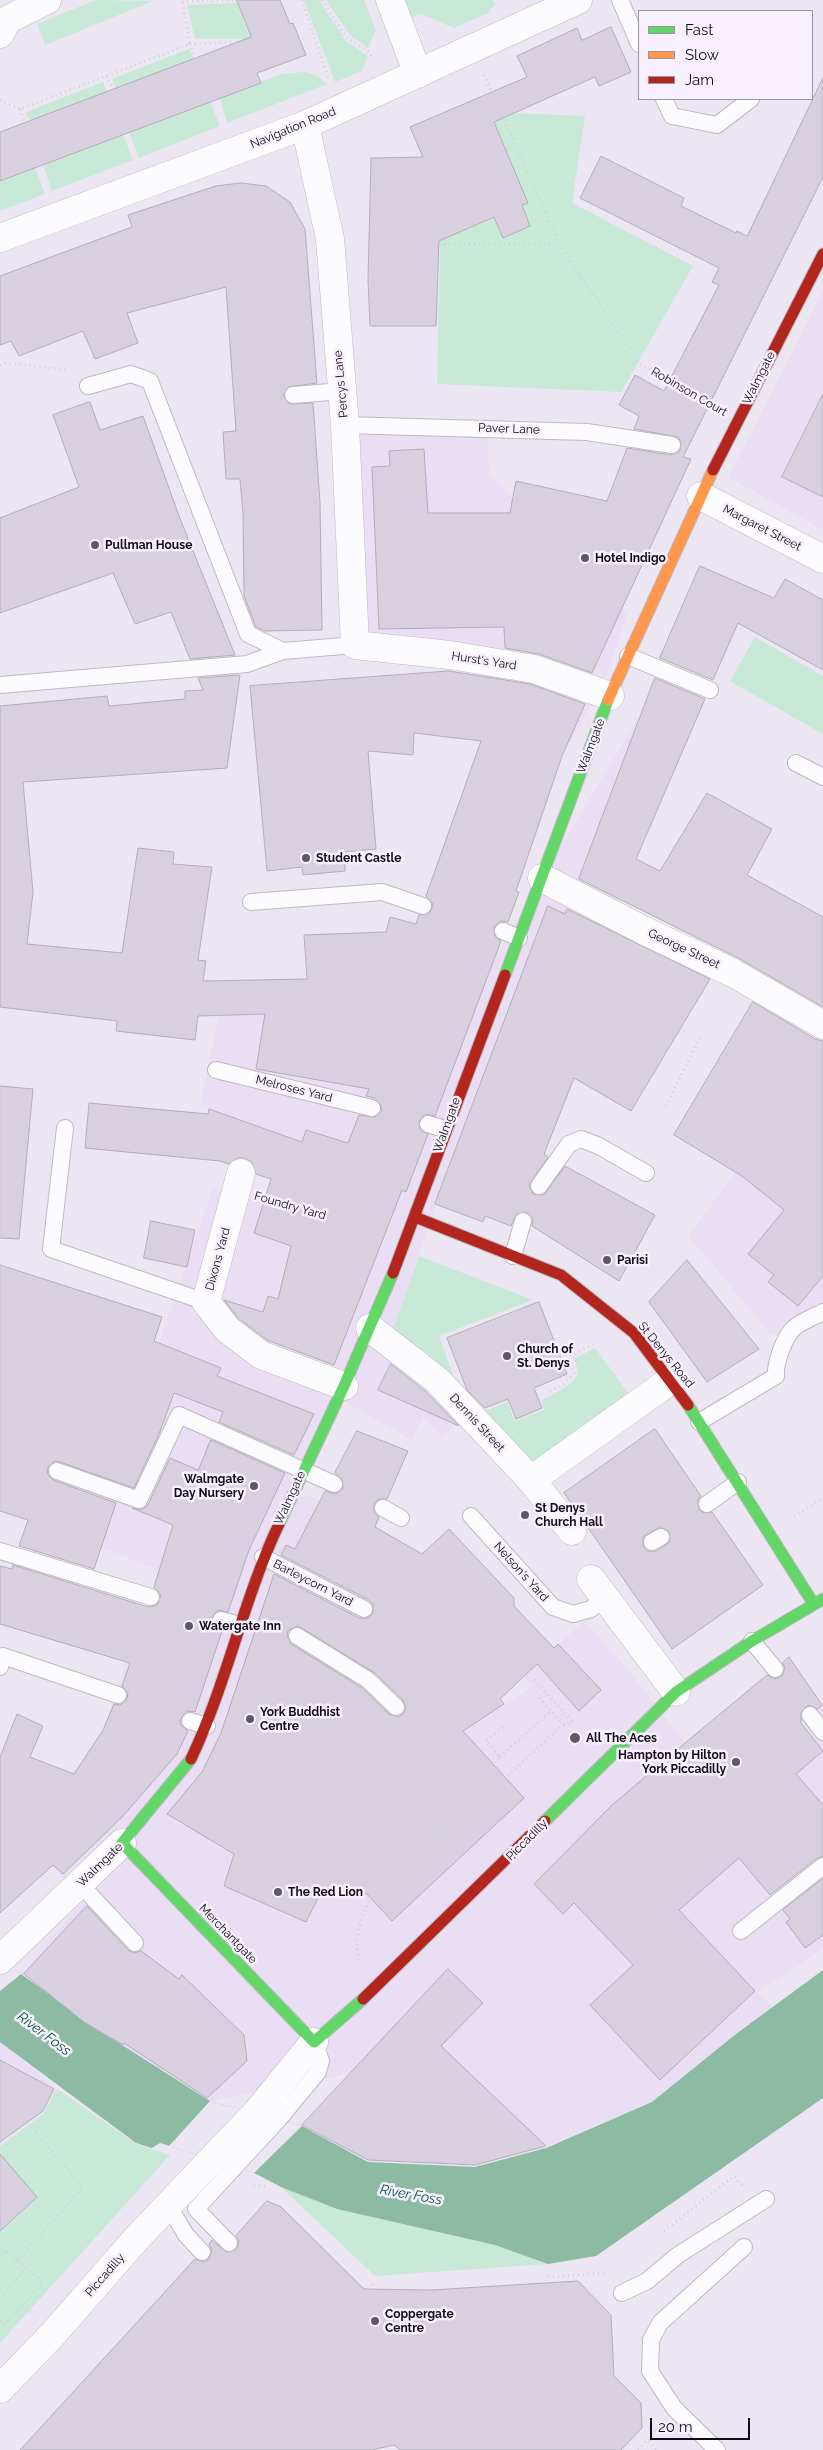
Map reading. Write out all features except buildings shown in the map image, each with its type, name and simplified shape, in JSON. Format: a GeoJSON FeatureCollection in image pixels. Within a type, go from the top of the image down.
{"type":"FeatureCollection","features":[{"type":"Feature","properties":{"kind":"street"},"geometry":{"type":"LineString","coordinates":[[390,0],[418,74]]}},
{"type":"Feature","properties":{"kind":"street","name":"Navigation Road"},"geometry":{"type":"LineString","coordinates":[[0,238],[305,124],[578,0]]}},
{"type":"Feature","properties":{"kind":"street"},"geometry":{"type":"LineString","coordinates":[[0,32],[7,20],[30,4]]}},
{"type":"Feature","properties":{"kind":"street","name":"Percys Lane"},"geometry":{"type":"LineString","coordinates":[[305,124],[330,239],[345,425],[355,645]]}},
{"type":"Feature","properties":{"kind":"street","name":"Walmgate"},"geometry":{"type":"LineString","coordinates":[[5,1956],[122,1843],[190,1762],[207,1726],[245,1606],[263,1557],[370,1328],[415,1217],[445,1129],[610,696],[701,496],[823,254]]}},
{"type":"Feature","properties":{"kind":"street","name":"Margaret Street"},"geometry":{"type":"LineString","coordinates":[[701,496],[823,559]]}},
{"type":"Feature","properties":{"kind":"street","name":"Hurst's Yard"},"geometry":{"type":"LineString","coordinates":[[355,645],[450,656],[534,669],[610,696]]}},
{"type":"Feature","properties":{"kind":"street","name":"George Street"},"geometry":{"type":"LineString","coordinates":[[542,878],[643,930],[733,972],[823,1025]]}},
{"type":"Feature","properties":{"kind":"street","name":"Dixons Yard"},"geometry":{"type":"LineString","coordinates":[[239,1182],[206,1302],[227,1329],[261,1355],[344,1386]]}},
{"type":"Feature","properties":{"kind":"street","name":"St Denys Road"},"geometry":{"type":"LineString","coordinates":[[415,1217],[561,1275],[634,1333],[671,1380],[818,1601]]}},
{"type":"Feature","properties":{"kind":"street","name":"Dennis Street"},"geometry":{"type":"LineString","coordinates":[[370,1328],[437,1380],[531,1480],[572,1531]]}},
{"type":"Feature","properties":{"kind":"street"},"geometry":{"type":"LineString","coordinates":[[531,1480],[671,1380]]}},
{"type":"Feature","properties":{"kind":"street"},"geometry":{"type":"LineString","coordinates":[[598,1588],[676,1692]]}},
{"type":"Feature","properties":{"kind":"street","name":"Piccadilly"},"geometry":{"type":"LineString","coordinates":[[0,2389],[168,2206],[222,2164],[268,2116],[314,2042],[369,1994],[676,1692],[752,1641],[818,1601]]}},
{"type":"Feature","properties":{"kind":"street","name":"Merchantgate"},"geometry":{"type":"LineString","coordinates":[[122,1843],[314,2042]]}},
{"type":"Feature","properties":{"kind":"lane"},"geometry":{"type":"LineString","coordinates":[[620,0],[638,42]]}},
{"type":"Feature","properties":{"kind":"lane"},"geometry":{"type":"LineString","coordinates":[[664,100],[672,116],[716,125],[750,100]]}},
{"type":"Feature","properties":{"kind":"lane"},"geometry":{"type":"LineString","coordinates":[[88,386],[131,374],[150,381],[248,634],[283,651]]}},
{"type":"Feature","properties":{"kind":"lane"},"geometry":{"type":"LineString","coordinates":[[293,395],[342,391]]}},
{"type":"Feature","properties":{"kind":"lane","name":"Paver Lane"},"geometry":{"type":"LineString","coordinates":[[345,425],[587,432],[672,445]]}},
{"type":"Feature","properties":{"kind":"lane"},"geometry":{"type":"LineString","coordinates":[[0,685],[246,664],[283,651],[355,645]]}},
{"type":"Feature","properties":{"kind":"lane"},"geometry":{"type":"LineString","coordinates":[[628,656],[710,690]]}},
{"type":"Feature","properties":{"kind":"lane"},"geometry":{"type":"LineString","coordinates":[[796,763],[823,777]]}},
{"type":"Feature","properties":{"kind":"lane"},"geometry":{"type":"LineString","coordinates":[[251,902],[382,892],[423,906]]}},
{"type":"Feature","properties":{"kind":"lane"},"geometry":{"type":"LineString","coordinates":[[503,930],[519,938]]}},
{"type":"Feature","properties":{"kind":"lane","name":"Melroses Yard"},"geometry":{"type":"LineString","coordinates":[[216,1070],[372,1108]]}},
{"type":"Feature","properties":{"kind":"lane"},"geometry":{"type":"LineString","coordinates":[[428,1124],[445,1129]]}},
{"type":"Feature","properties":{"kind":"lane"},"geometry":{"type":"LineString","coordinates":[[65,1128],[51,1250],[206,1302]]}},
{"type":"Feature","properties":{"kind":"lane"},"geometry":{"type":"LineString","coordinates":[[539,1186],[569,1144],[581,1139],[646,1174]]}},
{"type":"Feature","properties":{"kind":"lane"},"geometry":{"type":"LineString","coordinates":[[513,1256],[523,1221]]}},
{"type":"Feature","properties":{"kind":"lane"},"geometry":{"type":"LineString","coordinates":[[699,1422],[776,1376],[775,1369],[784,1344],[793,1328],[823,1312]]}},
{"type":"Feature","properties":{"kind":"lane"},"geometry":{"type":"LineString","coordinates":[[57,1471],[139,1500],[179,1415],[304,1469],[334,1484]]}},
{"type":"Feature","properties":{"kind":"lane"},"geometry":{"type":"LineString","coordinates":[[707,1504],[738,1482]]}},
{"type":"Feature","properties":{"kind":"lane"},"geometry":{"type":"LineString","coordinates":[[383,1508],[401,1518]]}},
{"type":"Feature","properties":{"kind":"lane","name":"Nelson's Yard"},"geometry":{"type":"LineString","coordinates":[[471,1516],[553,1606],[573,1614],[590,1608],[598,1588]]}},
{"type":"Feature","properties":{"kind":"lane"},"geometry":{"type":"LineString","coordinates":[[0,1551],[151,1597]]}},
{"type":"Feature","properties":{"kind":"lane","name":"Barleycorn Yard"},"geometry":{"type":"LineString","coordinates":[[263,1557],[364,1609]]}},
{"type":"Feature","properties":{"kind":"lane"},"geometry":{"type":"LineString","coordinates":[[245,1606],[261,1615]]}},
{"type":"Feature","properties":{"kind":"lane"},"geometry":{"type":"LineString","coordinates":[[221,1620],[239,1625]]}},
{"type":"Feature","properties":{"kind":"lane"},"geometry":{"type":"LineString","coordinates":[[297,1636],[368,1680],[396,1707]]}},
{"type":"Feature","properties":{"kind":"lane"},"geometry":{"type":"LineString","coordinates":[[752,1641],[775,1669]]}},
{"type":"Feature","properties":{"kind":"lane"},"geometry":{"type":"LineString","coordinates":[[0,1667],[3,1656],[118,1695]]}},
{"type":"Feature","properties":{"kind":"lane"},"geometry":{"type":"LineString","coordinates":[[810,1715],[823,1732]]}},
{"type":"Feature","properties":{"kind":"lane"},"geometry":{"type":"LineString","coordinates":[[190,1721],[207,1726]]}},
{"type":"Feature","properties":{"kind":"lane"},"geometry":{"type":"LineString","coordinates":[[741,1931],[823,1866]]}},
{"type":"Feature","properties":{"kind":"lane"},"geometry":{"type":"LineString","coordinates":[[80,1884],[136,1943]]}},
{"type":"Feature","properties":{"kind":"lane"},"geometry":{"type":"LineString","coordinates":[[222,2164],[196,2209],[229,2243]]}},
{"type":"Feature","properties":{"kind":"lane"},"geometry":{"type":"LineString","coordinates":[[622,2293],[647,2281],[678,2255],[761,2202]]}},
{"type":"Feature","properties":{"kind":"lane"},"geometry":{"type":"LineString","coordinates":[[168,2206],[186,2235],[202,2252]]}},
{"type":"Feature","properties":{"kind":"lane"},"geometry":{"type":"LineString","coordinates":[[717,2450],[674,2408],[650,2371],[651,2340],[660,2323],[744,2247]]}},
{"type":"Feature","properties":{"kind":"path"},"geometry":{"type":"LineString","coordinates":[[196,58],[190,44],[182,1],[237,0]]}},
{"type":"Feature","properties":{"kind":"path"},"geometry":{"type":"LineString","coordinates":[[302,0],[331,86]]}},
{"type":"Feature","properties":{"kind":"path"},"geometry":{"type":"LineString","coordinates":[[322,0],[346,37],[369,52],[385,88]]}},
{"type":"Feature","properties":{"kind":"path"},"geometry":{"type":"LineString","coordinates":[[0,100],[20,109],[190,44],[239,42]]}},
{"type":"Feature","properties":{"kind":"path"},"geometry":{"type":"LineString","coordinates":[[439,244],[559,243],[474,48]]}},
{"type":"Feature","properties":{"kind":"path"},"geometry":{"type":"LineString","coordinates":[[106,76],[113,89]]}},
{"type":"Feature","properties":{"kind":"path"},"geometry":{"type":"LineString","coordinates":[[20,109],[25,123]]}},
{"type":"Feature","properties":{"kind":"path","name":"Robinson Court"},"geometry":{"type":"LineString","coordinates":[[559,243],[639,363],[738,420]]}},
{"type":"Feature","properties":{"kind":"path"},"geometry":{"type":"LineString","coordinates":[[0,364],[8,363],[80,371],[88,386]]}},
{"type":"Feature","properties":{"kind":"path"},"geometry":{"type":"LineString","coordinates":[[666,1106],[700,1036]]}},
{"type":"Feature","properties":{"kind":"path","name":"Foundry Yard"},"geometry":{"type":"LineString","coordinates":[[239,1182],[343,1222]]}},
{"type":"Feature","properties":{"kind":"path"},"geometry":{"type":"LineString","coordinates":[[550,1392],[564,1384],[574,1373],[568,1357],[593,1345]]}},
{"type":"Feature","properties":{"kind":"path"},"geometry":{"type":"LineString","coordinates":[[534,1680],[558,1705],[572,1721],[565,1726],[563,1724],[399,1878],[392,1870],[486,1786],[490,1782],[482,1773],[558,1705]]}},
{"type":"Feature","properties":{"kind":"path"},"geometry":{"type":"LineString","coordinates":[[539,1698],[563,1724]]}},
{"type":"Feature","properties":{"kind":"path"},"geometry":{"type":"LineString","coordinates":[[500,1757],[486,1741],[504,1726]]}},
{"type":"Feature","properties":{"kind":"path"},"geometry":{"type":"LineString","coordinates":[[486,1786],[496,1796]]}},
{"type":"Feature","properties":{"kind":"path"},"geometry":{"type":"LineString","coordinates":[[427,1846],[443,1831],[446,1834]]}},
{"type":"Feature","properties":{"kind":"path"},"geometry":{"type":"LineString","coordinates":[[384,1884],[395,1874]]}},
{"type":"Feature","properties":{"kind":"path"},"geometry":{"type":"LineString","coordinates":[[369,1994],[357,1953],[360,1919],[370,1897]]}},
{"type":"Feature","properties":{"kind":"path"},"geometry":{"type":"LineString","coordinates":[[17,2260],[83,2188],[34,2130]]}},
{"type":"Feature","properties":{"kind":"path"},"geometry":{"type":"LineString","coordinates":[[658,2236],[692,2207],[734,2176],[761,2202]]}},
{"type":"Feature","properties":{"kind":"path"},"geometry":{"type":"LineString","coordinates":[[0,2256],[5,2250],[43,2282],[5,2325],[0,2321]]}},
{"type":"Feature","properties":{"kind":"path"},"geometry":{"type":"LineString","coordinates":[[0,2298],[26,2268]]}},
{"type":"Feature","properties":{"kind":"path"},"geometry":{"type":"LineString","coordinates":[[548,2277],[608,2273]]}},
{"type":"Feature","properties":{"kind":"path"},"geometry":{"type":"LineString","coordinates":[[373,2284],[374,2289]]}},
{"type":"Feature","properties":{"kind":"path"},"geometry":{"type":"LineString","coordinates":[[22,2305],[28,2310]]}},
{"type":"Feature","properties":{"kind":"path"},"geometry":{"type":"LineString","coordinates":[[649,2441],[657,2450]]}},
{"type":"Feature","properties":{"kind":"shaded area"},"geometry":{"type":"Polygon","coordinates":[[[96,0],[153,1],[45,45],[37,24],[96,0]]]}},
{"type":"Feature","properties":{"kind":"shaded area"},"geometry":{"type":"Polygon","coordinates":[[[304,0],[319,0],[345,40],[368,56],[362,71],[335,82],[304,0]]]}},
{"type":"Feature","properties":{"kind":"shaded area"},"geometry":{"type":"Polygon","coordinates":[[[326,0],[364,0],[376,30],[368,48],[350,35],[326,0]]]}},
{"type":"Feature","properties":{"kind":"shaded area"},"geometry":{"type":"Polygon","coordinates":[[[402,0],[493,0],[495,4],[488,13],[454,28],[421,14],[410,18],[402,0]]]}},
{"type":"Feature","properties":{"kind":"shaded area"},"geometry":{"type":"Polygon","coordinates":[[[238,3],[251,39],[195,39],[187,5],[238,3]]]}},
{"type":"Feature","properties":{"kind":"shaded area"},"geometry":{"type":"Polygon","coordinates":[[[189,49],[194,59],[116,88],[112,79],[189,49]]]}},
{"type":"Feature","properties":{"kind":"shaded area"},"geometry":{"type":"Polygon","coordinates":[[[304,72],[316,75],[327,84],[227,123],[220,98],[281,74],[304,72]]]}},
{"type":"Feature","properties":{"kind":"shaded area"},"geometry":{"type":"Polygon","coordinates":[[[103,82],[107,92],[30,121],[26,112],[103,82]]]}},
{"type":"Feature","properties":{"kind":"shaded area"},"geometry":{"type":"Polygon","coordinates":[[[210,102],[220,126],[139,158],[129,132],[210,102]]]}},
{"type":"Feature","properties":{"kind":"shaded area"},"geometry":{"type":"Polygon","coordinates":[[[513,113],[585,116],[572,203],[693,266],[621,392],[437,384],[441,201],[455,234],[494,217],[503,238],[530,226],[522,205],[527,203],[493,121],[513,113]]]}},
{"type":"Feature","properties":{"kind":"shaded area"},"geometry":{"type":"Polygon","coordinates":[[[123,135],[133,160],[52,191],[43,165],[123,135]]]}},
{"type":"Feature","properties":{"kind":"shaded area"},"geometry":{"type":"Polygon","coordinates":[[[35,168],[45,194],[0,211],[0,181],[35,168]]]}},
{"type":"Feature","properties":{"kind":"shaded area"},"geometry":{"type":"Polygon","coordinates":[[[823,292],[823,530],[728,477],[823,292]]]}},
{"type":"Feature","properties":{"kind":"shaded area"},"geometry":{"type":"Polygon","coordinates":[[[352,434],[488,436],[489,474],[627,615],[604,682],[562,756],[481,741],[482,669],[349,653],[352,434]]]}},
{"type":"Feature","properties":{"kind":"shaded area"},"geometry":{"type":"Polygon","coordinates":[[[755,637],[823,676],[823,734],[730,681],[755,637]]]}},
{"type":"Feature","properties":{"kind":"shaded area"},"geometry":{"type":"Polygon","coordinates":[[[644,708],[687,727],[607,935],[494,1051],[433,1212],[393,1329],[433,1391],[458,1422],[442,1438],[423,1416],[412,1440],[336,1397],[291,1490],[326,1503],[404,1580],[346,1648],[291,1799],[451,1738],[532,1687],[524,1676],[584,1621],[627,1668],[685,1742],[789,1657],[823,1705],[823,1948],[783,1977],[755,1991],[773,2007],[652,2102],[546,2146],[475,2165],[353,2073],[210,2101],[100,2031],[21,1974],[83,1900],[35,1849],[103,1730],[159,1570],[50,1527],[0,1334],[159,1343],[213,1188],[290,1197],[308,1143],[200,1106],[226,981],[398,975],[491,963],[644,708]]]}},
{"type":"Feature","properties":{"kind":"shaded area"},"geometry":{"type":"Polygon","coordinates":[[[770,1123],[823,1152],[823,1310],[771,1335],[689,1236],[770,1123]]]}},
{"type":"Feature","properties":{"kind":"shaded area"},"geometry":{"type":"Polygon","coordinates":[[[419,1256],[533,1300],[439,1336],[459,1391],[393,1329],[419,1256]]]}},
{"type":"Feature","properties":{"kind":"shaded area"},"geometry":{"type":"Polygon","coordinates":[[[595,1348],[630,1395],[532,1466],[478,1414],[507,1402],[515,1421],[544,1410],[542,1400],[564,1388],[577,1375],[578,1370],[574,1359],[595,1348]]]}},
{"type":"Feature","properties":{"kind":"shaded area"},"geometry":{"type":"Polygon","coordinates":[[[0,2038],[54,2089],[43,2111],[0,2142],[0,2038]]]}},
{"type":"Feature","properties":{"kind":"shaded area"},"geometry":{"type":"Polygon","coordinates":[[[57,2089],[136,2144],[170,2155],[0,2343],[0,2231],[8,2164],[0,2153],[0,2146],[43,2114],[57,2089]]]}},
{"type":"Feature","properties":{"kind":"shaded area"},"geometry":{"type":"Polygon","coordinates":[[[281,2187],[337,2209],[495,2245],[548,2264],[375,2276],[281,2187]]]}},
{"type":"Feature","properties":{"kind":"water","name":"River Foss"},"geometry":{"type":"Polygon","coordinates":[[[0,1952],[21,1974],[100,2031],[210,2101],[302,2126],[368,2162],[475,2167],[546,2148],[652,2102],[736,2034],[823,1970],[823,2098],[596,2256],[548,2264],[495,2245],[337,2209],[281,2187],[254,2173],[160,2143],[152,2148],[136,2143],[0,2042],[0,1952]]]}},
{"type":"Feature","properties":{"kind":"pier"},"geometry":{"type":"Polygon","coordinates":[[[0,1952],[21,1974],[0,1991],[0,1952]]]}},
{"type":"Feature","properties":{"kind":"pier"},"geometry":{"type":"Polygon","coordinates":[[[210,2101],[302,2126],[254,2173],[169,2146],[210,2101]]]}},
{"type":"Feature","properties":{"kind":"traffic: fast"},"geometry":{"type":"LineString","coordinates":[[505,975],[608,700]]}},
{"type":"Feature","properties":{"kind":"traffic: fast"},"geometry":{"type":"LineString","coordinates":[[279,1524],[344,1386],[393,1273]]}},
{"type":"Feature","properties":{"kind":"traffic: fast"},"geometry":{"type":"LineString","coordinates":[[688,1405],[813,1603]]}},
{"type":"Feature","properties":{"kind":"traffic: fast"},"geometry":{"type":"LineString","coordinates":[[545,1821],[676,1692],[752,1641],[823,1599]]}},
{"type":"Feature","properties":{"kind":"traffic: fast"},"geometry":{"type":"LineString","coordinates":[[191,1759],[122,1843],[314,2042],[363,1999]]}},
{"type":"Feature","properties":{"kind":"traffic: slow"},"geometry":{"type":"LineString","coordinates":[[608,700],[713,470]]}},
{"type":"Feature","properties":{"kind":"traffic: jam"},"geometry":{"type":"LineString","coordinates":[[713,470],[823,254]]}},
{"type":"Feature","properties":{"kind":"traffic: jam"},"geometry":{"type":"LineString","coordinates":[[393,1273],[505,975]]}},
{"type":"Feature","properties":{"kind":"traffic: jam"},"geometry":{"type":"LineString","coordinates":[[415,1217],[561,1275],[634,1333],[688,1405]]}},
{"type":"Feature","properties":{"kind":"traffic: jam"},"geometry":{"type":"LineString","coordinates":[[191,1759],[215,1701],[255,1582],[279,1524]]}},
{"type":"Feature","properties":{"kind":"traffic: jam"},"geometry":{"type":"LineString","coordinates":[[363,1999],[545,1821]]}},
{"type":"Feature","properties":{"kind":"place","name":"Pullman House"},"geometry":{"type":"Point","coordinates":[95,545]}},
{"type":"Feature","properties":{"kind":"place","name":"Hotel Indigo"},"geometry":{"type":"Point","coordinates":[585,558]}},
{"type":"Feature","properties":{"kind":"place","name":"Student Castle"},"geometry":{"type":"Point","coordinates":[306,858]}},
{"type":"Feature","properties":{"kind":"place","name":"Parisi"},"geometry":{"type":"Point","coordinates":[607,1260]}},
{"type":"Feature","properties":{"kind":"place","name":"Church of St. Denys"},"geometry":{"type":"Point","coordinates":[507,1356]}},
{"type":"Feature","properties":{"kind":"place","name":"Walmgate Day Nursery"},"geometry":{"type":"Point","coordinates":[254,1486]}},
{"type":"Feature","properties":{"kind":"place","name":"St Denys Church Hall"},"geometry":{"type":"Point","coordinates":[525,1515]}},
{"type":"Feature","properties":{"kind":"place","name":"Watergate Inn"},"geometry":{"type":"Point","coordinates":[189,1626]}},
{"type":"Feature","properties":{"kind":"place","name":"York Buddhist Centre"},"geometry":{"type":"Point","coordinates":[250,1719]}},
{"type":"Feature","properties":{"kind":"place","name":"All The Aces"},"geometry":{"type":"Point","coordinates":[575,1738]}},
{"type":"Feature","properties":{"kind":"place","name":"Hampton by Hilton York Piccadilly"},"geometry":{"type":"Point","coordinates":[736,1762]}},
{"type":"Feature","properties":{"kind":"place","name":"The Red Lion"},"geometry":{"type":"Point","coordinates":[278,1892]}},
{"type":"Feature","properties":{"kind":"place","name":"Coppergate Centre"},"geometry":{"type":"Point","coordinates":[375,2321]}}]}
